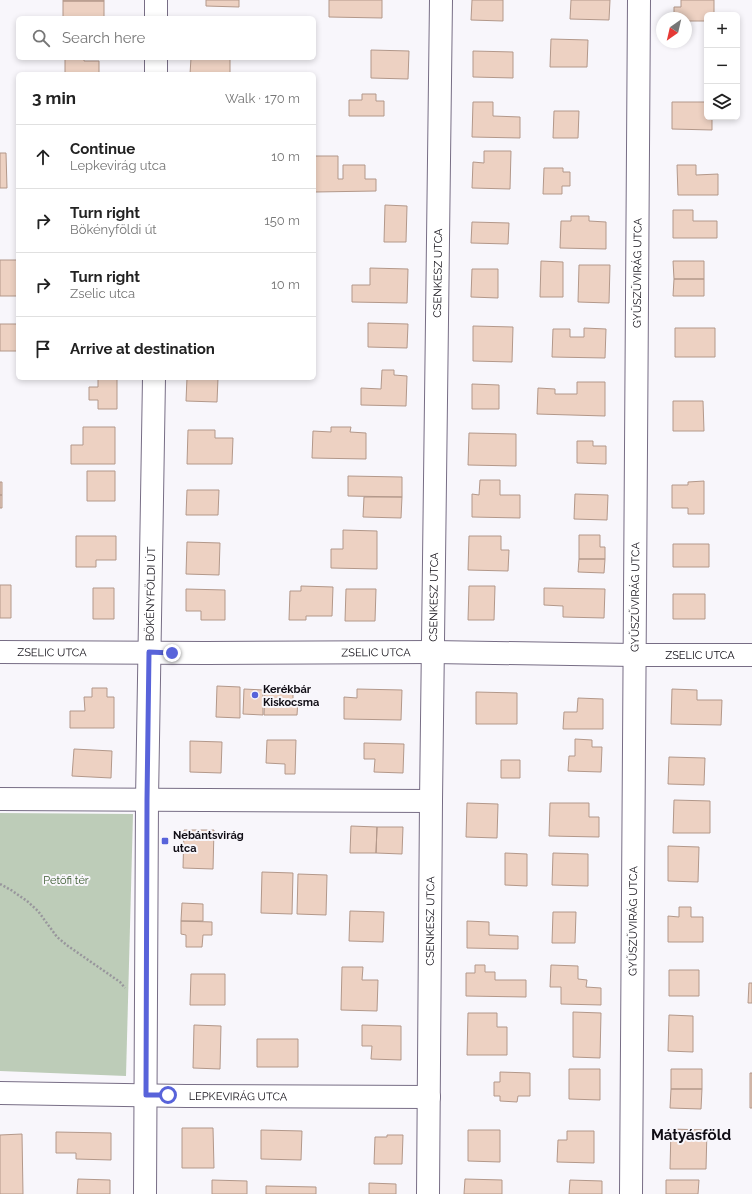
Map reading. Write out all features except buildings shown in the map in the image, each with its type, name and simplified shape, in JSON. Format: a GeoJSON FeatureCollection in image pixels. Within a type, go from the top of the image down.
{"type":"FeatureCollection","features":[{"type":"Feature","properties":{"kind":"street"},"geometry":{"type":"LineString","coordinates":[[156,0],[156,16]]}},
{"type":"Feature","properties":{"kind":"street","name":"CSENKESZ UTCA"},"geometry":{"type":"LineString","coordinates":[[428,1194],[431,801],[441,0]]}},
{"type":"Feature","properties":{"kind":"street","name":"GYŰSZŰVIRÁG UTCA"},"geometry":{"type":"LineString","coordinates":[[631,1194],[639,0]]}},
{"type":"Feature","properties":{"kind":"street"},"geometry":{"type":"LineString","coordinates":[[156,60],[156,72]]}},
{"type":"Feature","properties":{"kind":"street","name":"BÖKÉNYFÖLDI ÚT"},"geometry":{"type":"LineString","coordinates":[[145,1194],[147,800],[154,380]]}},
{"type":"Feature","properties":{"kind":"street","name":"ZSELIC UTCA"},"geometry":{"type":"LineString","coordinates":[[0,652],[433,652],[752,655]]}},
{"type":"Feature","properties":{"kind":"street"},"geometry":{"type":"LineString","coordinates":[[0,800],[431,801]]}},
{"type":"Feature","properties":{"kind":"street","name":"LEPKEVIRÁG UTCA"},"geometry":{"type":"LineString","coordinates":[[0,1093],[429,1097]]}},
{"type":"Feature","properties":{"kind":"path"},"geometry":{"type":"LineString","coordinates":[[0,884],[27,901],[38,911],[57,937],[120,982],[128,990]]}},
{"type":"Feature","properties":{"kind":"green space","name":"Petőfi tér"},"geometry":{"type":"Polygon","coordinates":[[[0,813],[133,814],[126,1076],[0,1071],[0,813]]]}},
{"type":"Feature","properties":{"kind":"place","name":"Kerékbár Kiskocsma"},"geometry":{"type":"Point","coordinates":[255,695]}},
{"type":"Feature","properties":{"kind":"place","name":"Nebántsvirág utca"},"geometry":{"type":"Point","coordinates":[165,841]}},
{"type":"Feature","properties":{"kind":"district","name":"Mátyásföld"},"geometry":{"type":"Point","coordinates":[691,1135]}},
{"type":"Feature","properties":{"kind":"route"},"geometry":{"type":"LineString","coordinates":[[168,1095],[146,1095],[147,800],[149,652],[172,653]]}}]}
